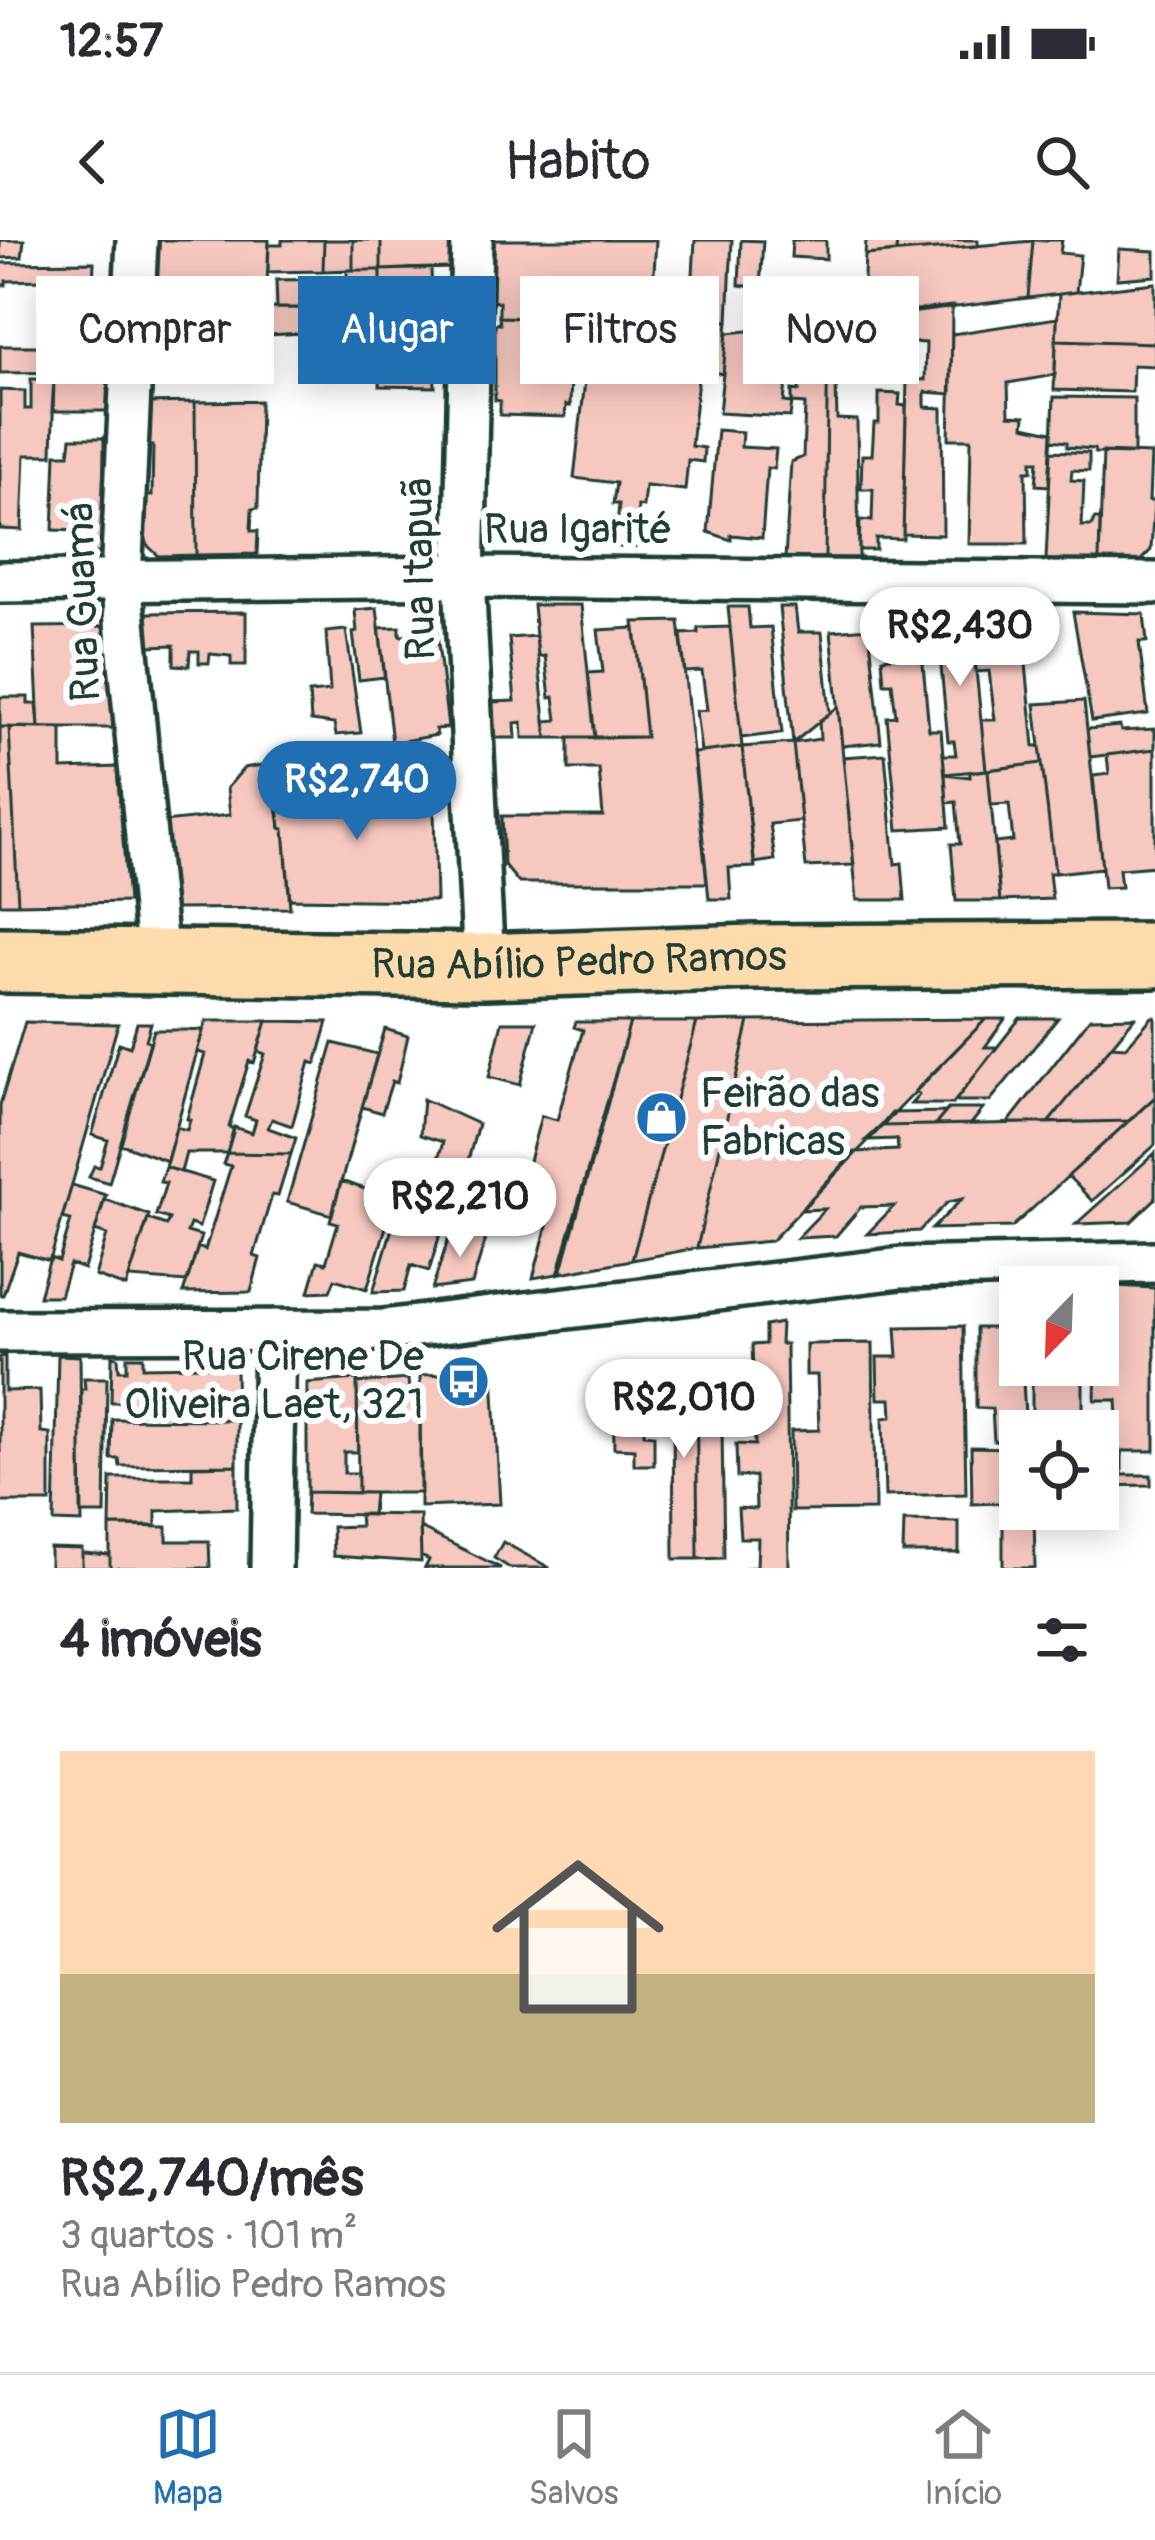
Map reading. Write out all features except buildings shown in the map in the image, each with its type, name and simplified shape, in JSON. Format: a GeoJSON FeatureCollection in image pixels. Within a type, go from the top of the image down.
{"type":"FeatureCollection","features":[{"type":"Feature","properties":{"kind":"main road","name":"Rua Abílio Pedro Ramos"},"geometry":{"type":"LineString","coordinates":[[0,960],[484,966],[754,957],[1155,955]]}},
{"type":"Feature","properties":{"kind":"street","name":"Rua Guamá"},"geometry":{"type":"LineString","coordinates":[[137,240],[122,580],[158,959]]}},
{"type":"Feature","properties":{"kind":"street","name":"Rua Itapuã"},"geometry":{"type":"LineString","coordinates":[[472,240],[464,577],[484,966]]}},
{"type":"Feature","properties":{"kind":"street","name":"Rua Igarité"},"geometry":{"type":"LineString","coordinates":[[0,582],[464,577],[1155,583]]}},
{"type":"Feature","properties":{"kind":"street"},"geometry":{"type":"LineString","coordinates":[[0,1330],[383,1330],[901,1268],[1155,1262]]}},
{"type":"Feature","properties":{"kind":"street"},"geometry":{"type":"LineString","coordinates":[[271,1568],[275,1330]]}},
{"type":"Feature","properties":{"kind":"place","name":"Feirão das Fabricas"},"geometry":{"type":"Point","coordinates":[661,1118]}},
{"type":"Feature","properties":{"kind":"place","name":"Rua Cirene De Oliveira Laet, 321"},"geometry":{"type":"Point","coordinates":[463,1381]}}]}
